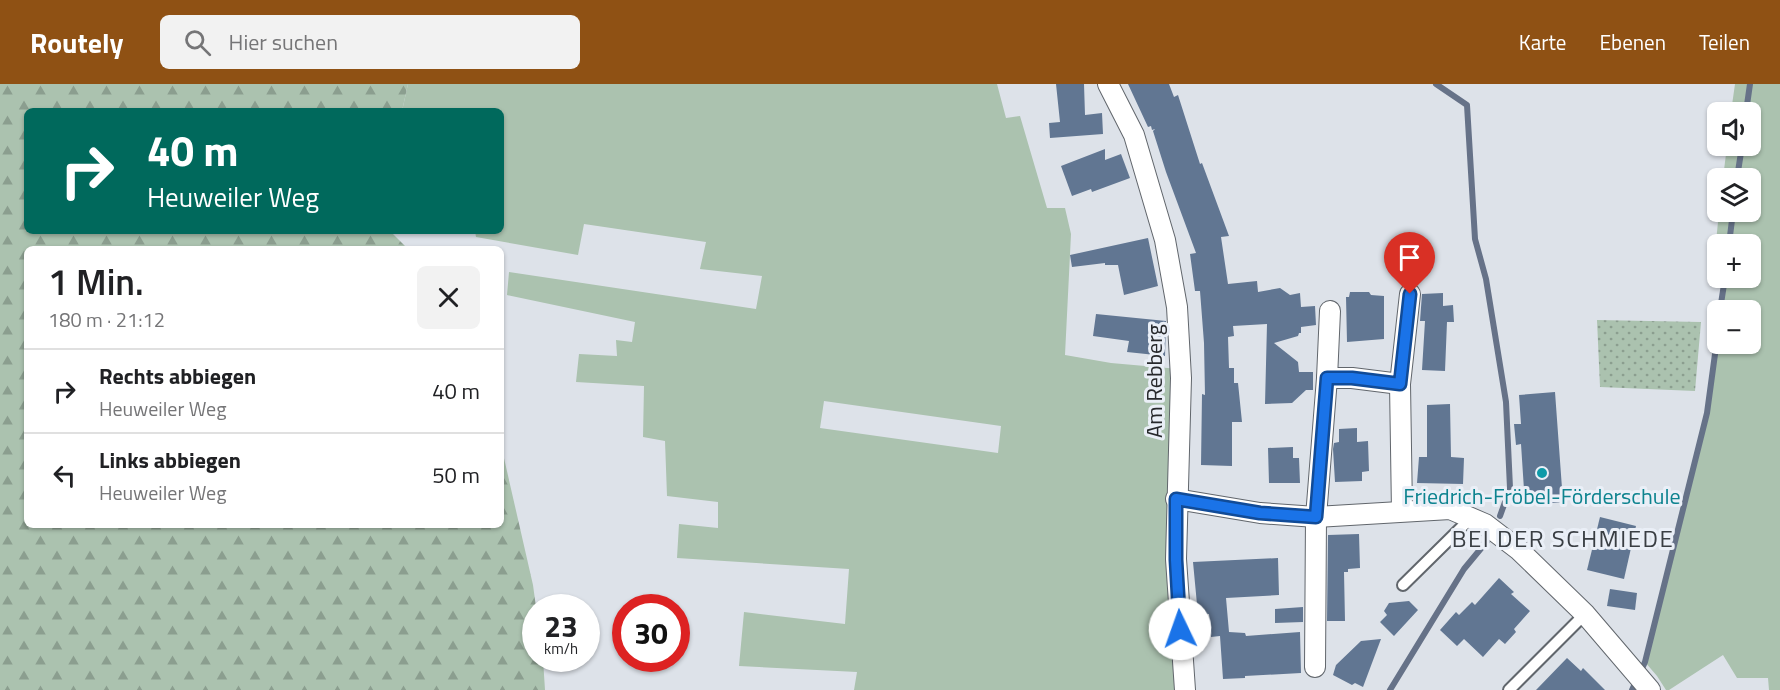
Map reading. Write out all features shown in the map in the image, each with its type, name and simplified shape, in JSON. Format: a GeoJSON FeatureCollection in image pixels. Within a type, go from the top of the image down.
{"type":"FeatureCollection","features":[{"type":"Feature","properties":{"kind":"street","name":"Am Rebberg"},"geometry":{"type":"LineString","coordinates":[[1108,84],[1134,135],[1165,240],[1177,307],[1181,378],[1176,560],[1185,690]]}},
{"type":"Feature","properties":{"kind":"street"},"geometry":{"type":"LineString","coordinates":[[1402,511],[1400,384],[1410,294]]}},
{"type":"Feature","properties":{"kind":"street"},"geometry":{"type":"LineString","coordinates":[[1315,667],[1316,517],[1330,312]]}},
{"type":"Feature","properties":{"kind":"street"},"geometry":{"type":"LineString","coordinates":[[1327,378],[1352,378],[1400,384]]}},
{"type":"Feature","properties":{"kind":"street"},"geometry":{"type":"LineString","coordinates":[[1176,499],[1260,513],[1316,517],[1450,509],[1485,524],[1519,550],[1584,614],[1649,689]]}},
{"type":"Feature","properties":{"kind":"lane"},"geometry":{"type":"LineString","coordinates":[[1403,585],[1471,518]]}},
{"type":"Feature","properties":{"kind":"lane"},"geometry":{"type":"LineString","coordinates":[[1509,690],[1584,614]]}},
{"type":"Feature","properties":{"kind":"green space"},"geometry":{"type":"Polygon","coordinates":[[[0,84],[408,84],[403,108],[24,108],[24,234],[393,234],[405,246],[24,246],[24,528],[504,528],[504,458],[534,594],[522,594],[522,672],[544,672],[545,690],[0,690],[0,84]]]}},
{"type":"Feature","properties":{"kind":"green space"},"geometry":{"type":"Polygon","coordinates":[[[408,84],[997,84],[1006,118],[1020,116],[1047,208],[1065,208],[1071,234],[1065,355],[1111,363],[1179,369],[1185,690],[854,690],[857,672],[739,666],[744,612],[845,624],[849,569],[677,558],[679,524],[718,528],[718,502],[667,496],[665,441],[643,437],[644,386],[576,382],[579,354],[617,356],[616,340],[632,342],[635,322],[507,295],[509,272],[756,309],[762,276],[700,269],[706,242],[584,224],[578,255],[476,237],[476,234],[504,234],[504,108],[403,108],[408,84]],[[824,401],[820,428],[998,453],[1001,426],[824,401]]]}},
{"type":"Feature","properties":{"kind":"green space"},"geometry":{"type":"Polygon","coordinates":[[[1735,84],[1780,84],[1780,690],[1769,690],[1768,678],[1737,678],[1723,655],[1666,690],[1645,662],[1707,413],[1714,354],[1761,354],[1761,300],[1722,300],[1723,288],[1761,288],[1761,234],[1717,234],[1718,222],[1761,222],[1761,168],[1724,168],[1726,156],[1761,156],[1761,102],[1732,102],[1735,84]]]}},
{"type":"Feature","properties":{"kind":"green space"},"geometry":{"type":"Polygon","coordinates":[[[1597,320],[1701,322],[1695,391],[1600,387],[1597,320]]]}},
{"type":"Feature","properties":{"kind":"building"},"geometry":{"type":"Polygon","coordinates":[[[1056,84],[1084,84],[1085,115],[1102,113],[1103,134],[1050,138],[1049,123],[1060,122],[1056,84]]]}},
{"type":"Feature","properties":{"kind":"building"},"geometry":{"type":"Polygon","coordinates":[[[1128,84],[1169,84],[1174,97],[1178,95],[1200,164],[1202,163],[1229,236],[1221,237],[1228,284],[1257,281],[1258,292],[1280,288],[1290,295],[1300,293],[1301,307],[1315,306],[1316,325],[1301,327],[1301,333],[1298,336],[1274,343],[1298,362],[1299,372],[1313,372],[1313,390],[1306,390],[1292,403],[1265,404],[1267,324],[1233,326],[1234,336],[1228,337],[1229,368],[1234,368],[1234,383],[1238,383],[1242,422],[1232,422],[1232,466],[1201,465],[1202,394],[1205,395],[1204,343],[1200,291],[1195,291],[1190,254],[1196,253],[1166,172],[1153,131],[1155,129],[1148,127],[1128,84]]]}},
{"type":"Feature","properties":{"kind":"building"},"geometry":{"type":"Polygon","coordinates":[[[1105,149],[1105,160],[1121,154],[1130,178],[1092,192],[1091,189],[1072,196],[1061,166],[1105,149]]]}},
{"type":"Feature","properties":{"kind":"building"},"geometry":{"type":"Polygon","coordinates":[[[1148,238],[1158,286],[1124,295],[1118,265],[1105,265],[1105,263],[1072,267],[1070,255],[1148,238]]]}},
{"type":"Feature","properties":{"kind":"building"},"geometry":{"type":"Polygon","coordinates":[[[1350,292],[1369,292],[1371,295],[1384,296],[1384,339],[1347,342],[1346,297],[1349,297],[1350,292]]]}},
{"type":"Feature","properties":{"kind":"building"},"geometry":{"type":"Polygon","coordinates":[[[1443,293],[1443,306],[1453,305],[1454,322],[1447,322],[1445,371],[1422,370],[1425,321],[1420,321],[1422,294],[1443,293]]]}},
{"type":"Feature","properties":{"kind":"building"},"geometry":{"type":"Polygon","coordinates":[[[1096,314],[1166,321],[1165,356],[1127,352],[1129,341],[1093,336],[1096,314]]]}},
{"type":"Feature","properties":{"kind":"building","name":"Friedrich-Fröbel-Förderschule"},"geometry":{"type":"Polygon","coordinates":[[[1555,392],[1563,502],[1525,505],[1521,444],[1516,445],[1514,424],[1521,424],[1519,395],[1555,392]]]}},
{"type":"Feature","properties":{"kind":"building"},"geometry":{"type":"Polygon","coordinates":[[[1450,404],[1451,457],[1464,458],[1463,484],[1417,483],[1419,457],[1427,457],[1427,405],[1450,404]]]}},
{"type":"Feature","properties":{"kind":"building"},"geometry":{"type":"Polygon","coordinates":[[[1357,428],[1357,442],[1368,441],[1369,471],[1362,472],[1362,481],[1335,482],[1333,449],[1334,443],[1339,442],[1339,429],[1357,428]]]}},
{"type":"Feature","properties":{"kind":"building"},"geometry":{"type":"Polygon","coordinates":[[[1293,447],[1293,458],[1299,458],[1300,483],[1269,483],[1268,448],[1293,447]]]}},
{"type":"Feature","properties":{"kind":"building"},"geometry":{"type":"Polygon","coordinates":[[[1600,517],[1636,526],[1624,579],[1587,570],[1600,517]]]}},
{"type":"Feature","properties":{"kind":"building"},"geometry":{"type":"Polygon","coordinates":[[[1359,534],[1360,568],[1348,569],[1348,572],[1344,572],[1345,621],[1327,621],[1328,535],[1359,534]]]}},
{"type":"Feature","properties":{"kind":"building"},"geometry":{"type":"Polygon","coordinates":[[[1278,558],[1279,595],[1226,598],[1229,632],[1245,633],[1246,636],[1300,632],[1301,673],[1223,679],[1220,636],[1211,637],[1209,614],[1198,615],[1193,562],[1278,558]]]}},
{"type":"Feature","properties":{"kind":"building"},"geometry":{"type":"Polygon","coordinates":[[[1499,578],[1514,592],[1511,594],[1530,611],[1514,629],[1516,632],[1505,644],[1499,639],[1483,657],[1464,639],[1457,646],[1440,630],[1456,612],[1459,615],[1472,602],[1475,605],[1499,578]]]}},
{"type":"Feature","properties":{"kind":"building"},"geometry":{"type":"Polygon","coordinates":[[[1610,589],[1637,593],[1635,610],[1607,606],[1610,589]]]}},
{"type":"Feature","properties":{"kind":"building"},"geometry":{"type":"Polygon","coordinates":[[[1409,601],[1418,610],[1394,636],[1380,622],[1387,615],[1384,611],[1389,603],[1409,601]]]}},
{"type":"Feature","properties":{"kind":"building"},"geometry":{"type":"Polygon","coordinates":[[[1303,607],[1303,622],[1275,623],[1275,609],[1303,607]]]}},
{"type":"Feature","properties":{"kind":"building"},"geometry":{"type":"Polygon","coordinates":[[[1381,639],[1363,687],[1355,683],[1352,685],[1333,675],[1336,665],[1361,641],[1381,639]]]}},
{"type":"Feature","properties":{"kind":"building"},"geometry":{"type":"Polygon","coordinates":[[[1567,658],[1581,671],[1583,668],[1605,690],[1536,690],[1567,658]]]}},
{"type":"Feature","properties":{"kind":"waterway"},"geometry":{"type":"LineString","coordinates":[[1436,84],[1467,105],[1475,239],[1486,279],[1506,402],[1510,488],[1500,516]]}},
{"type":"Feature","properties":{"kind":"waterway"},"geometry":{"type":"LineString","coordinates":[[1747,102],[1750,84]]}},
{"type":"Feature","properties":{"kind":"waterway"},"geometry":{"type":"LineString","coordinates":[[1739,168],[1740,156]]}},
{"type":"Feature","properties":{"kind":"waterway"},"geometry":{"type":"LineString","coordinates":[[1730,234],[1732,222]]}},
{"type":"Feature","properties":{"kind":"waterway"},"geometry":{"type":"LineString","coordinates":[[1722,300],[1723,288]]}},
{"type":"Feature","properties":{"kind":"waterway"},"geometry":{"type":"LineString","coordinates":[[1632,690],[1645,662],[1707,413],[1715,354]]}},
{"type":"Feature","properties":{"kind":"waterway"},"geometry":{"type":"LineString","coordinates":[[1390,690],[1464,569],[1488,540]]}},
{"type":"Feature","properties":{"kind":"place","name":"Friedrich-Fröbel-Förderschule"},"geometry":{"type":"Point","coordinates":[1542,473]}},
{"type":"Feature","properties":{"kind":"district","name":"BEI DER SCHMIEDE"},"geometry":{"type":"Point","coordinates":[1563,539]}},
{"type":"Feature","properties":{"kind":"route"},"geometry":{"type":"LineString","coordinates":[[1180,629],[1176,560],[1176,499],[1260,513],[1316,517],[1327,378],[1352,378],[1400,384],[1410,294]]}}]}
